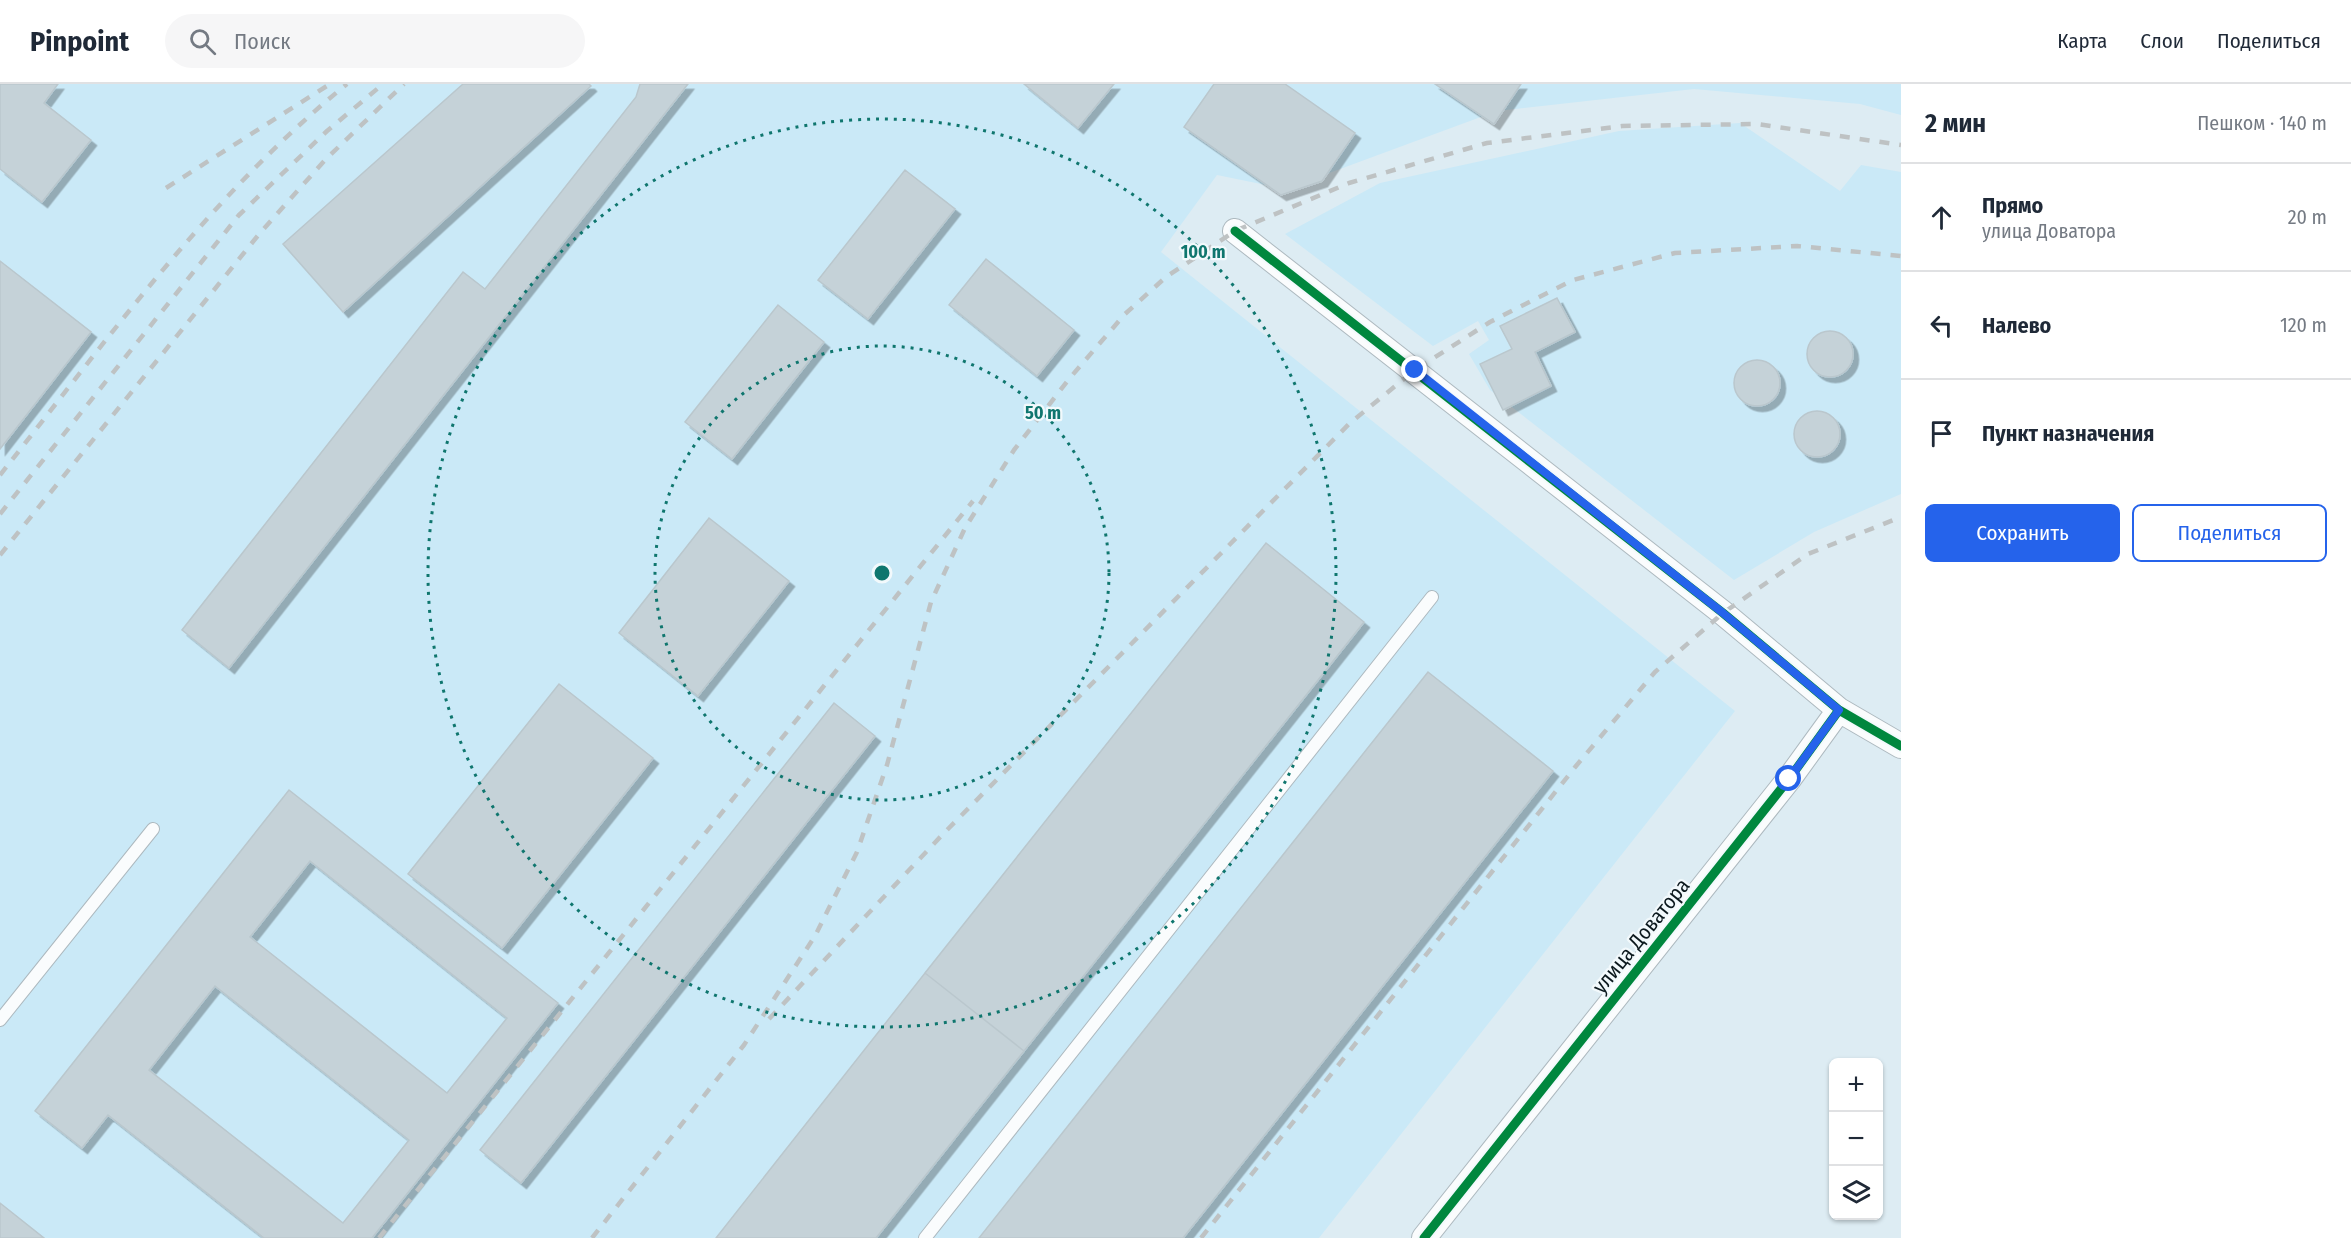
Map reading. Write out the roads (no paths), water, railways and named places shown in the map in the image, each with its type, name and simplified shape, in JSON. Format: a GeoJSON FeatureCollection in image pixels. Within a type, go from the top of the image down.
{"type":"FeatureCollection","features":[{"type":"Feature","properties":{"kind":"street"},"geometry":{"type":"LineString","coordinates":[[1235,231],[1723,613],[1839,710],[1901,746]]}},
{"type":"Feature","properties":{"kind":"street","name":"улица Доватора"},"geometry":{"type":"LineString","coordinates":[[1424,1238],[1789,779],[1839,710]]}},
{"type":"Feature","properties":{"kind":"lane"},"geometry":{"type":"LineString","coordinates":[[925,1238],[1432,597]]}},
{"type":"Feature","properties":{"kind":"lane"},"geometry":{"type":"LineString","coordinates":[[0,1020],[153,829]]}},
{"type":"Feature","properties":{"kind":"railway"},"geometry":{"type":"LineString","coordinates":[[166,188],[330,84]]}},
{"type":"Feature","properties":{"kind":"railway"},"geometry":{"type":"LineString","coordinates":[[0,475],[121,321],[206,220],[297,127],[347,84]]}},
{"type":"Feature","properties":{"kind":"railway"},"geometry":{"type":"LineString","coordinates":[[0,514],[239,215],[327,131],[383,84]]}},
{"type":"Feature","properties":{"kind":"railway"},"geometry":{"type":"LineString","coordinates":[[0,555],[260,233],[325,160],[404,84]]}},
{"type":"Feature","properties":{"kind":"railway"},"geometry":{"type":"LineString","coordinates":[[592,1238],[744,1045],[815,936],[857,852],[887,765],[931,602],[965,528],[1014,450],[1069,379],[1125,314],[1166,277],[1235,231],[1349,183],[1487,143],[1622,126],[1757,124],[1901,145]]}},
{"type":"Feature","properties":{"kind":"railway"},"geometry":{"type":"LineString","coordinates":[[769,1019],[943,834],[1350,423],[1415,370],[1490,322],[1573,280],[1675,253],[1797,246],[1901,256]]}},
{"type":"Feature","properties":{"kind":"railway"},"geometry":{"type":"LineString","coordinates":[[379,1238],[973,501]]}},
{"type":"Feature","properties":{"kind":"railway"},"geometry":{"type":"LineString","coordinates":[[1201,1238],[1576,766],[1655,672],[1723,613],[1808,554],[1901,517]]}}]}
